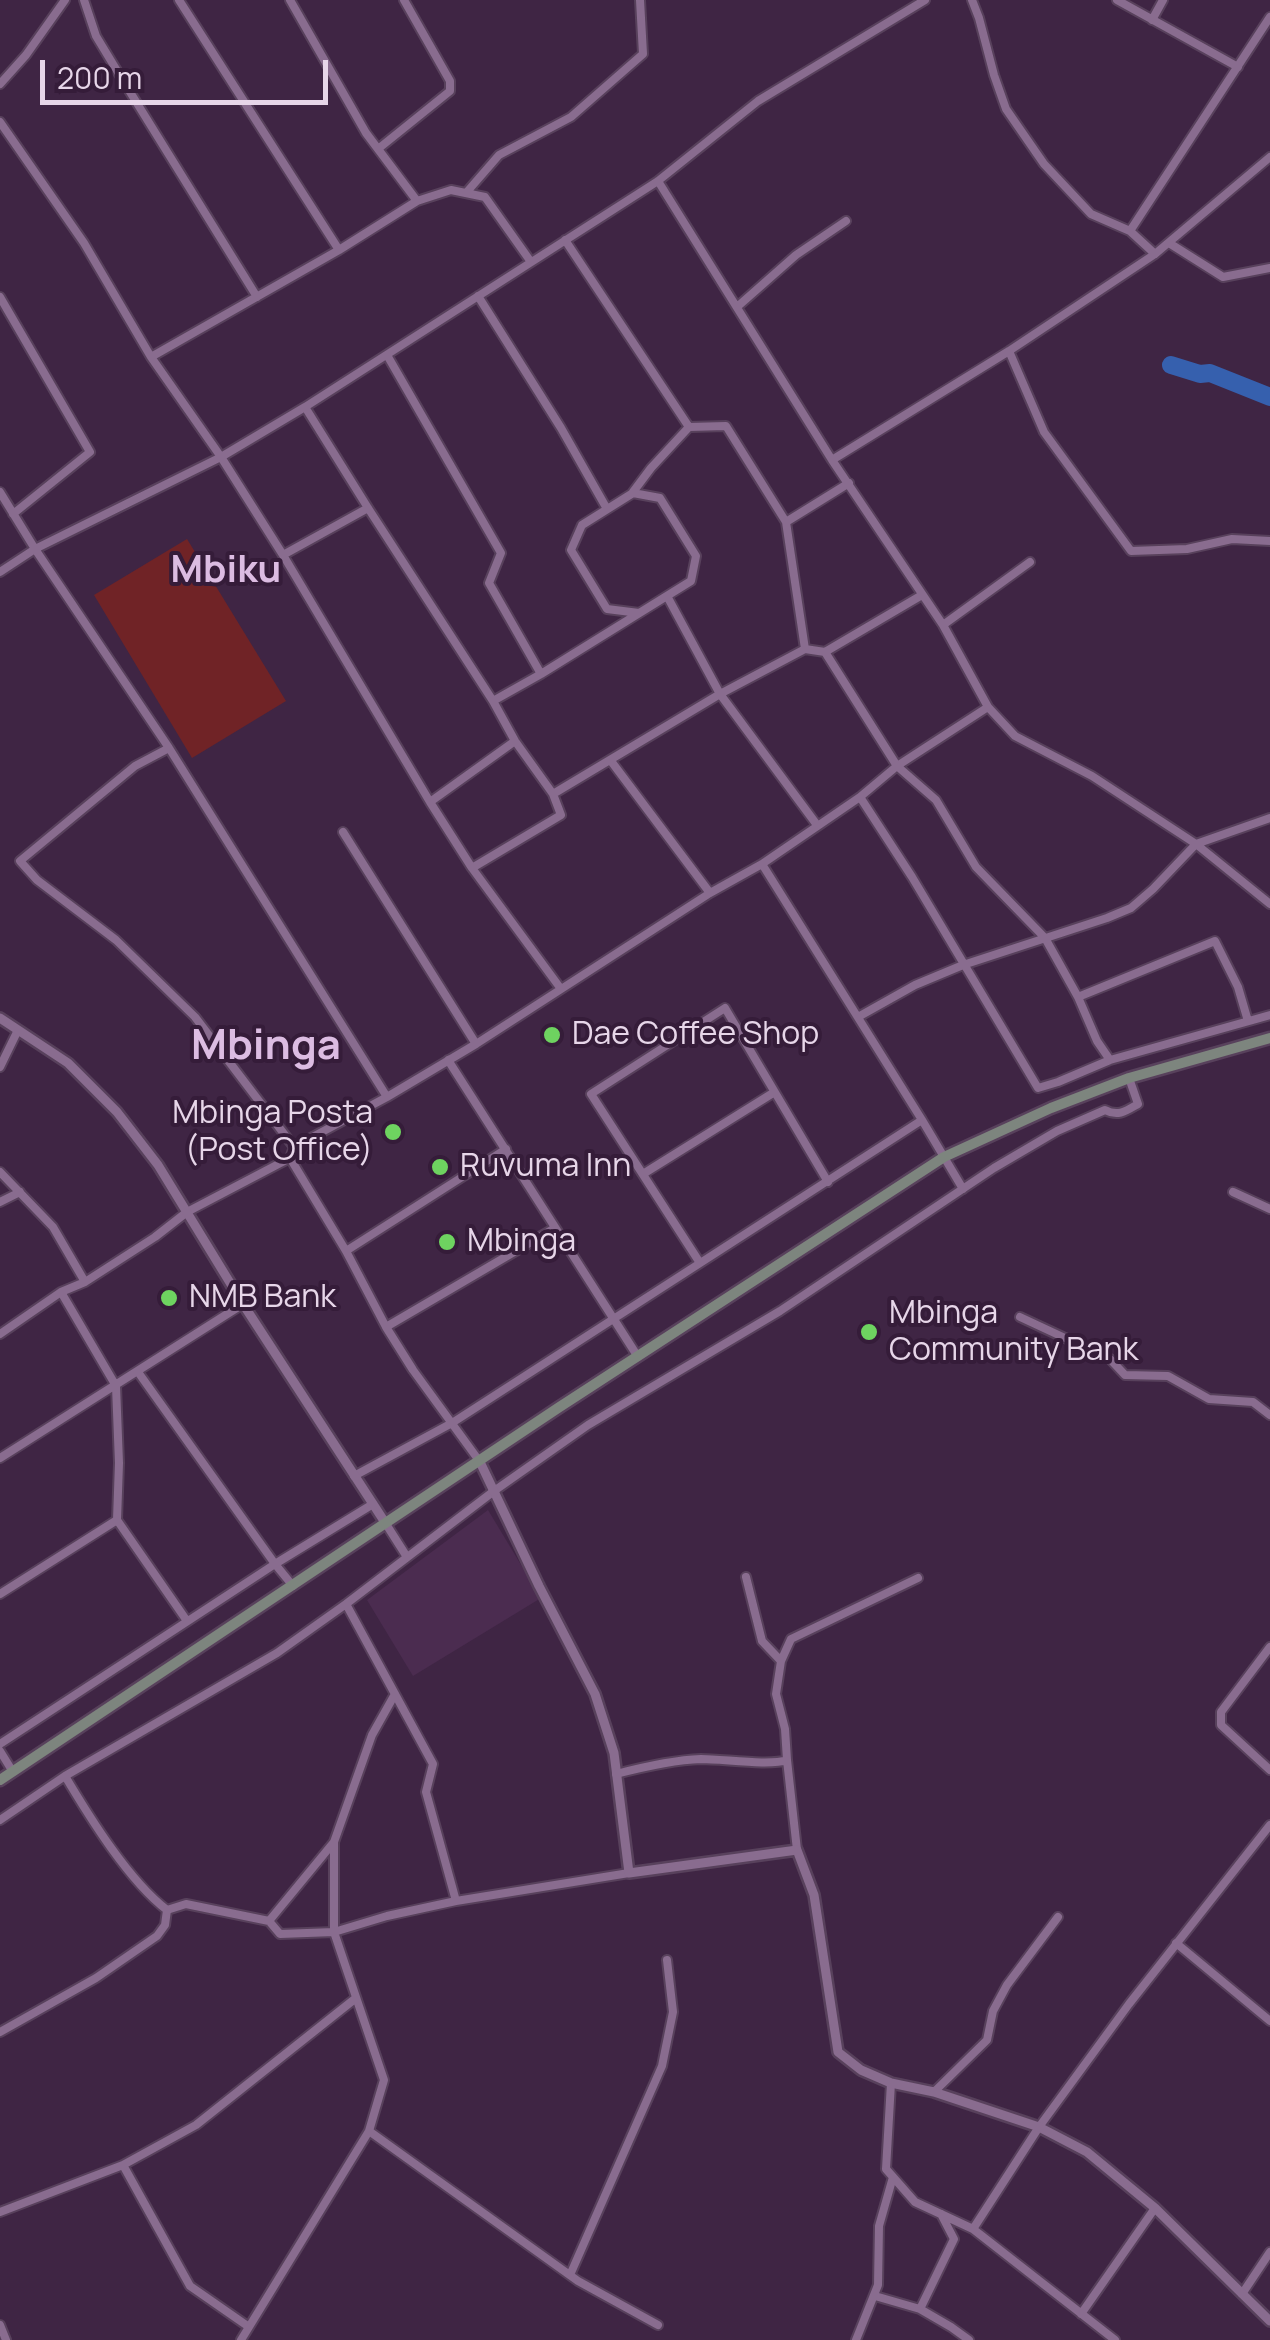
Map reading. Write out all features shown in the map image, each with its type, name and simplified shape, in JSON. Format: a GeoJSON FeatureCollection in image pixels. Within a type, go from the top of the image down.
{"type":"FeatureCollection","features":[{"type":"Feature","properties":{"kind":"main road"},"geometry":{"type":"LineString","coordinates":[[0,1780],[944,1157],[1051,1108],[1129,1078],[1270,1038]]}},
{"type":"Feature","properties":{"kind":"street"},"geometry":{"type":"LineString","coordinates":[[0,84],[65,0]]}},
{"type":"Feature","properties":{"kind":"street"},"geometry":{"type":"LineString","coordinates":[[84,0],[96,36],[257,297]]}},
{"type":"Feature","properties":{"kind":"street"},"geometry":{"type":"LineString","coordinates":[[180,0],[339,250]]}},
{"type":"Feature","properties":{"kind":"street"},"geometry":{"type":"LineString","coordinates":[[290,0],[366,133],[417,201]]}},
{"type":"Feature","properties":{"kind":"street"},"geometry":{"type":"LineString","coordinates":[[378,149],[450,91],[450,81],[404,0]]}},
{"type":"Feature","properties":{"kind":"street"},"geometry":{"type":"LineString","coordinates":[[466,194],[499,155],[571,117],[643,54],[640,0]]}},
{"type":"Feature","properties":{"kind":"street"},"geometry":{"type":"LineString","coordinates":[[0,572],[35,550],[221,456],[305,407],[658,181],[758,101],[925,0]]}},
{"type":"Feature","properties":{"kind":"street"},"geometry":{"type":"LineString","coordinates":[[972,0],[1006,109],[1044,164],[1091,214],[1130,231],[1155,254]]}},
{"type":"Feature","properties":{"kind":"street"},"geometry":{"type":"LineString","coordinates":[[1117,0],[1238,66]]}},
{"type":"Feature","properties":{"kind":"street"},"geometry":{"type":"LineString","coordinates":[[1152,20],[1164,0]]}},
{"type":"Feature","properties":{"kind":"street"},"geometry":{"type":"LineString","coordinates":[[1130,231],[1270,17]]}},
{"type":"Feature","properties":{"kind":"street"},"geometry":{"type":"LineString","coordinates":[[0,122],[84,243],[152,357],[221,456],[472,868],[560,989]]}},
{"type":"Feature","properties":{"kind":"street"},"geometry":{"type":"LineString","coordinates":[[832,460],[1009,352],[1155,254],[1270,157]]}},
{"type":"Feature","properties":{"kind":"street"},"geometry":{"type":"LineString","coordinates":[[658,181],[832,460],[943,626],[988,707],[1014,736],[1092,776],[1196,844],[1270,904]]}},
{"type":"Feature","properties":{"kind":"street"},"geometry":{"type":"LineString","coordinates":[[152,357],[417,201],[451,190],[485,197],[531,262]]}},
{"type":"Feature","properties":{"kind":"street"},"geometry":{"type":"LineString","coordinates":[[737,307],[796,255],[846,221]]}},
{"type":"Feature","properties":{"kind":"street"},"geometry":{"type":"LineString","coordinates":[[566,240],[689,426]]}},
{"type":"Feature","properties":{"kind":"street"},"geometry":{"type":"LineString","coordinates":[[1170,243],[1223,277],[1270,268]]}},
{"type":"Feature","properties":{"kind":"street"},"geometry":{"type":"LineString","coordinates":[[478,296],[607,509]]}},
{"type":"Feature","properties":{"kind":"street"},"geometry":{"type":"LineString","coordinates":[[0,297],[90,452],[13,514]]}},
{"type":"Feature","properties":{"kind":"street"},"geometry":{"type":"LineString","coordinates":[[1009,352],[1044,432],[1132,551],[1187,548],[1232,540],[1270,541]]}},
{"type":"Feature","properties":{"kind":"street"},"geometry":{"type":"LineString","coordinates":[[387,355],[501,553],[489,583],[541,674]]}},
{"type":"Feature","properties":{"kind":"street"},"geometry":{"type":"LineString","coordinates":[[305,407],[493,700],[515,741],[553,794],[560,815],[472,868]]}},
{"type":"Feature","properties":{"kind":"street"},"geometry":{"type":"LineString","coordinates":[[639,614],[607,608],[570,550],[582,525],[633,492],[689,426],[726,426],[786,522],[805,649]]}},
{"type":"Feature","properties":{"kind":"street"},"geometry":{"type":"LineString","coordinates":[[786,522],[849,483]]}},
{"type":"Feature","properties":{"kind":"street"},"geometry":{"type":"LineString","coordinates":[[0,492],[169,748],[386,1097]]}},
{"type":"Feature","properties":{"kind":"street"},"geometry":{"type":"LineString","coordinates":[[493,700],[690,582],[696,556],[660,498],[633,492]]}},
{"type":"Feature","properties":{"kind":"street"},"geometry":{"type":"LineString","coordinates":[[283,555],[368,508]]}},
{"type":"Feature","properties":{"kind":"street"},"geometry":{"type":"LineString","coordinates":[[943,626],[1030,562]]}},
{"type":"Feature","properties":{"kind":"street"},"geometry":{"type":"LineString","coordinates":[[667,596],[720,694],[818,825]]}},
{"type":"Feature","properties":{"kind":"street"},"geometry":{"type":"LineString","coordinates":[[553,794],[720,694],[805,649],[825,652],[922,596]]}},
{"type":"Feature","properties":{"kind":"street"},"geometry":{"type":"LineString","coordinates":[[825,652],[897,766],[936,800],[976,867],[1045,938],[1110,1060]]}},
{"type":"Feature","properties":{"kind":"street"},"geometry":{"type":"LineString","coordinates":[[0,1334],[187,1212],[290,1158],[294,1148],[476,1044],[710,893],[762,864],[860,797],[897,766],[988,707]]}},
{"type":"Feature","properties":{"kind":"street"},"geometry":{"type":"LineString","coordinates":[[430,802],[515,741]]}},
{"type":"Feature","properties":{"kind":"street"},"geometry":{"type":"LineString","coordinates":[[169,748],[136,766],[20,862],[37,880],[116,940],[195,1017],[294,1148]]}},
{"type":"Feature","properties":{"kind":"street"},"geometry":{"type":"LineString","coordinates":[[610,761],[710,893]]}},
{"type":"Feature","properties":{"kind":"street"},"geometry":{"type":"LineString","coordinates":[[860,797],[1038,1088],[1110,1060],[1270,1015]]}},
{"type":"Feature","properties":{"kind":"street"},"geometry":{"type":"LineString","coordinates":[[858,1017],[915,985],[963,965],[1131,908],[1196,844],[1270,818]]}},
{"type":"Feature","properties":{"kind":"street"},"geometry":{"type":"LineString","coordinates":[[343,832],[476,1044]]}},
{"type":"Feature","properties":{"kind":"street"},"geometry":{"type":"LineString","coordinates":[[762,864],[963,1190]]}},
{"type":"Feature","properties":{"kind":"street"},"geometry":{"type":"LineString","coordinates":[[1078,997],[1215,941],[1238,987],[1248,1021]]}},
{"type":"Feature","properties":{"kind":"street"},"geometry":{"type":"LineString","coordinates":[[700,1262],[591,1094],[725,1008],[828,1182]]}},
{"type":"Feature","properties":{"kind":"street"},"geometry":{"type":"LineString","coordinates":[[0,1018],[68,1063],[117,1112],[158,1165],[407,1557]]}},
{"type":"Feature","properties":{"kind":"street"},"geometry":{"type":"LineString","coordinates":[[0,1068],[18,1030]]}},
{"type":"Feature","properties":{"kind":"street"},"geometry":{"type":"LineString","coordinates":[[448,1060],[638,1357]]}},
{"type":"Feature","properties":{"kind":"street"},"geometry":{"type":"LineString","coordinates":[[0,1820],[65,1776],[277,1653],[588,1425],[780,1311],[1056,1131],[1094,1113],[1122,1113],[1138,1104],[1129,1078]]}},
{"type":"Feature","properties":{"kind":"street"},"geometry":{"type":"LineString","coordinates":[[643,1174],[774,1093]]}},
{"type":"Feature","properties":{"kind":"street"},"geometry":{"type":"LineString","coordinates":[[354,1476],[452,1423],[922,1120]]}},
{"type":"Feature","properties":{"kind":"street"},"geometry":{"type":"LineString","coordinates":[[346,1251],[506,1149]]}},
{"type":"Feature","properties":{"kind":"street"},"geometry":{"type":"LineString","coordinates":[[290,1158],[386,1327],[480,1462],[595,1694],[614,1753],[629,1874]]}},
{"type":"Feature","properties":{"kind":"street"},"geometry":{"type":"LineString","coordinates":[[0,1172],[53,1227],[85,1282]]}},
{"type":"Feature","properties":{"kind":"street"},"geometry":{"type":"LineString","coordinates":[[0,1202],[20,1192]]}},
{"type":"Feature","properties":{"kind":"street"},"geometry":{"type":"LineString","coordinates":[[1233,1192],[1270,1209]]}},
{"type":"Feature","properties":{"kind":"street"},"geometry":{"type":"LineString","coordinates":[[386,1327],[555,1228]]}},
{"type":"Feature","properties":{"kind":"street"},"geometry":{"type":"LineString","coordinates":[[61,1292],[116,1386],[117,1520],[187,1621]]}},
{"type":"Feature","properties":{"kind":"street"},"geometry":{"type":"LineString","coordinates":[[0,1458],[243,1304]]}},
{"type":"Feature","properties":{"kind":"street"},"geometry":{"type":"LineString","coordinates":[[1020,1317],[1110,1359],[1125,1376],[1168,1376],[1209,1400],[1253,1402],[1270,1415]]}},
{"type":"Feature","properties":{"kind":"street"},"geometry":{"type":"LineString","coordinates":[[138,1372],[293,1586]]}},
{"type":"Feature","properties":{"kind":"street"},"geometry":{"type":"LineString","coordinates":[[13,1772],[0,1748],[187,1621],[373,1504]]}},
{"type":"Feature","properties":{"kind":"street"},"geometry":{"type":"LineString","coordinates":[[0,1594],[117,1520]]}},
{"type":"Feature","properties":{"kind":"street"},"geometry":{"type":"LineString","coordinates":[[746,1578],[762,1642],[781,1662]]}},
{"type":"Feature","properties":{"kind":"street"},"geometry":{"type":"LineString","coordinates":[[918,1578],[792,1639],[781,1662],[776,1694],[785,1729],[797,1850],[814,1894],[838,2052],[861,2070],[890,2082],[934,2092],[1039,2128],[1087,2152],[1155,2208],[1270,2321]]}},
{"type":"Feature","properties":{"kind":"street"},"geometry":{"type":"LineString","coordinates":[[346,1604],[433,1764],[426,1792],[456,1900]]}},
{"type":"Feature","properties":{"kind":"street"},"geometry":{"type":"LineString","coordinates":[[1270,1648],[1221,1712],[1221,1725],[1270,1770]]}},
{"type":"Feature","properties":{"kind":"street"},"geometry":{"type":"LineString","coordinates":[[270,1921],[334,1842],[372,1735],[395,1694]]}},
{"type":"Feature","properties":{"kind":"street"},"geometry":{"type":"LineString","coordinates":[[616,1774],[695,1759],[777,1764],[787,1760]]}},
{"type":"Feature","properties":{"kind":"street"},"geometry":{"type":"LineString","coordinates":[[65,1776],[88,1814],[150,1897],[167,1910]]}},
{"type":"Feature","properties":{"kind":"street"},"geometry":{"type":"LineString","coordinates":[[974,2230],[1039,2128],[1270,1824]]}},
{"type":"Feature","properties":{"kind":"street"},"geometry":{"type":"LineString","coordinates":[[241,2340],[368,2131],[384,2080],[334,1932],[334,1842]]}},
{"type":"Feature","properties":{"kind":"street"},"geometry":{"type":"LineString","coordinates":[[167,1910],[186,1904],[270,1921],[280,1934],[334,1932],[456,1900],[797,1850]]}},
{"type":"Feature","properties":{"kind":"street"},"geometry":{"type":"LineString","coordinates":[[0,2032],[96,1978],[158,1936],[165,1925],[167,1910]]}},
{"type":"Feature","properties":{"kind":"street"},"geometry":{"type":"LineString","coordinates":[[934,2092],[988,2040],[993,2011],[1007,1986],[1058,1918]]}},
{"type":"Feature","properties":{"kind":"street"},"geometry":{"type":"LineString","coordinates":[[1176,1944],[1270,2021]]}},
{"type":"Feature","properties":{"kind":"street"},"geometry":{"type":"LineString","coordinates":[[570,2275],[662,2066],[673,2012],[667,1960]]}},
{"type":"Feature","properties":{"kind":"street"},"geometry":{"type":"LineString","coordinates":[[0,2212],[123,2165],[196,2125],[356,1998]]}},
{"type":"Feature","properties":{"kind":"street"},"geometry":{"type":"LineString","coordinates":[[890,2082],[886,2169],[892,2177],[915,2202],[974,2230],[1115,2340]]}},
{"type":"Feature","properties":{"kind":"street"},"geometry":{"type":"LineString","coordinates":[[368,2131],[570,2275],[658,2325]]}},
{"type":"Feature","properties":{"kind":"street"},"geometry":{"type":"LineString","coordinates":[[123,2165],[190,2286],[249,2327]]}},
{"type":"Feature","properties":{"kind":"street"},"geometry":{"type":"LineString","coordinates":[[856,2340],[878,2286],[879,2226],[892,2177]]}},
{"type":"Feature","properties":{"kind":"street"},"geometry":{"type":"LineString","coordinates":[[1081,2314],[1155,2208]]}},
{"type":"Feature","properties":{"kind":"street"},"geometry":{"type":"LineString","coordinates":[[920,2309],[954,2239],[942,2214]]}},
{"type":"Feature","properties":{"kind":"street"},"geometry":{"type":"LineString","coordinates":[[1242,2294],[1270,2252]]}},
{"type":"Feature","properties":{"kind":"street"},"geometry":{"type":"LineString","coordinates":[[874,2296],[920,2309],[969,2340]]}},
{"type":"Feature","properties":{"kind":"street"},"geometry":{"type":"LineString","coordinates":[[0,2325],[6,2340]]}},
{"type":"Feature","properties":{"kind":"street"},"geometry":{"type":"LineString","coordinates":[[949,2340],[951,2326]]}},
{"type":"Feature","properties":{"kind":"shaded area"},"geometry":{"type":"Polygon","coordinates":[[[187,539],[286,701],[192,758],[94,595],[187,539]]]}},
{"type":"Feature","properties":{"kind":"shaded area"},"geometry":{"type":"Polygon","coordinates":[[[488,1510],[541,1598],[413,1676],[367,1600],[488,1510]]]}},
{"type":"Feature","properties":{"kind":"waterway"},"geometry":{"type":"LineString","coordinates":[[1171,365],[1210,373],[1270,397]]}},
{"type":"Feature","properties":{"kind":"place","name":"Dae Coffee Shop"},"geometry":{"type":"Point","coordinates":[552,1035]}},
{"type":"Feature","properties":{"kind":"place","name":"Mbinga Posta (Post Office)"},"geometry":{"type":"Point","coordinates":[393,1132]}},
{"type":"Feature","properties":{"kind":"place","name":"Ruvuma Inn"},"geometry":{"type":"Point","coordinates":[440,1167]}},
{"type":"Feature","properties":{"kind":"place","name":"Mbinga"},"geometry":{"type":"Point","coordinates":[447,1242]}},
{"type":"Feature","properties":{"kind":"place","name":"NMB Bank"},"geometry":{"type":"Point","coordinates":[169,1298]}},
{"type":"Feature","properties":{"kind":"place","name":"Mbinga Community Bank"},"geometry":{"type":"Point","coordinates":[869,1332]}},
{"type":"Feature","properties":{"kind":"district","name":"Mbiku"},"geometry":{"type":"Point","coordinates":[226,571]}},
{"type":"Feature","properties":{"kind":"district","name":"Mbinga"},"geometry":{"type":"Point","coordinates":[266,1047]}}]}
